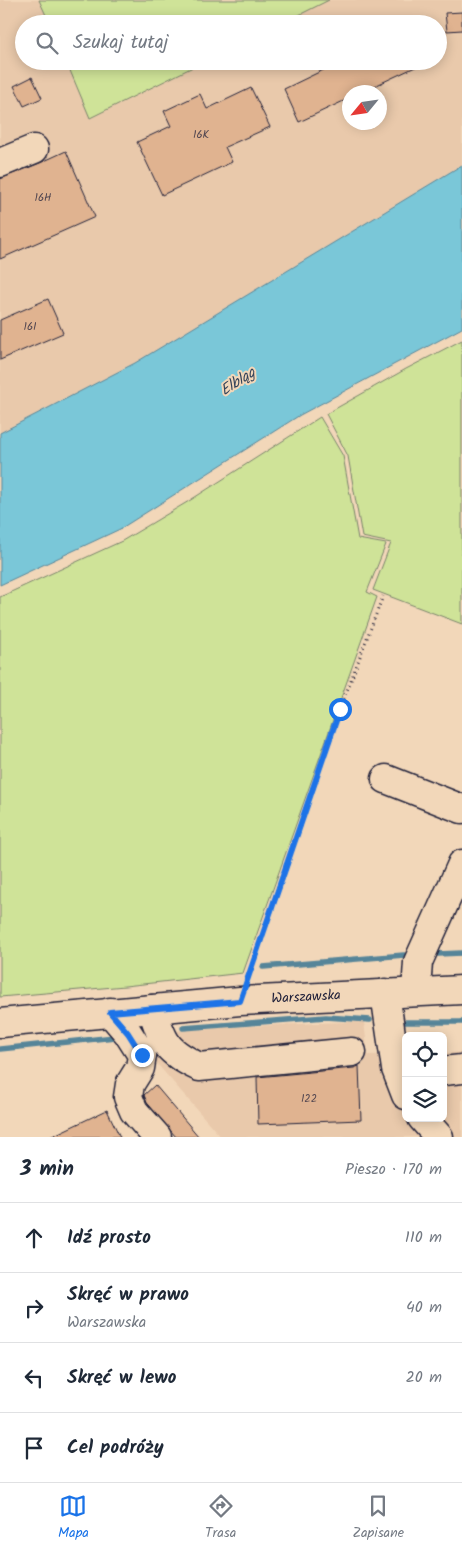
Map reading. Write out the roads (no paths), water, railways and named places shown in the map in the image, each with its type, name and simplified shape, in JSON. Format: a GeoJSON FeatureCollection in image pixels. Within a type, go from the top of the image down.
{"type":"FeatureCollection","features":[{"type":"Feature","properties":{"kind":"main road"},"geometry":{"type":"LineString","coordinates":[[0,163],[34,149]]}},
{"type":"Feature","properties":{"kind":"main road"},"geometry":{"type":"LineString","coordinates":[[386,778],[462,809]]}},
{"type":"Feature","properties":{"kind":"main road"},"geometry":{"type":"LineString","coordinates":[[416,991],[418,962],[462,864]]}},
{"type":"Feature","properties":{"kind":"main road","name":"Warszawska"},"geometry":{"type":"LineString","coordinates":[[0,1023],[240,1001],[462,990]]}},
{"type":"Feature","properties":{"kind":"main road"},"geometry":{"type":"LineString","coordinates":[[385,993],[391,1040],[402,1078]]}},
{"type":"Feature","properties":{"kind":"main road"},"geometry":{"type":"LineString","coordinates":[[152,1009],[162,1040],[178,1056],[199,1067],[352,1052]]}},
{"type":"Feature","properties":{"kind":"main road"},"geometry":{"type":"LineString","coordinates":[[110,1012],[128,1033],[142,1055],[140,1068],[130,1084],[128,1097],[134,1111],[158,1137]]}},
{"type":"Feature","properties":{"kind":"main road"},"geometry":{"type":"LineString","coordinates":[[447,1071],[462,1069]]}},
{"type":"Feature","properties":{"kind":"main road"},"geometry":{"type":"LineString","coordinates":[[426,1122],[439,1137]]}},
{"type":"Feature","properties":{"kind":"water","name":"Elbląg"},"geometry":{"type":"Polygon","coordinates":[[[462,165],[462,328],[300,415],[120,529],[0,585],[0,433],[135,363],[462,165]]]}},
{"type":"Feature","properties":{"kind":"waterway"},"geometry":{"type":"LineString","coordinates":[[438,954],[462,953]]}},
{"type":"Feature","properties":{"kind":"waterway"},"geometry":{"type":"LineString","coordinates":[[263,967],[404,955]]}},
{"type":"Feature","properties":{"kind":"waterway"},"geometry":{"type":"LineString","coordinates":[[183,1028],[326,1017],[370,1020]]}},
{"type":"Feature","properties":{"kind":"waterway"},"geometry":{"type":"LineString","coordinates":[[401,1022],[462,1022]]}},
{"type":"Feature","properties":{"kind":"waterway"},"geometry":{"type":"LineString","coordinates":[[0,1049],[115,1037]]}}]}
